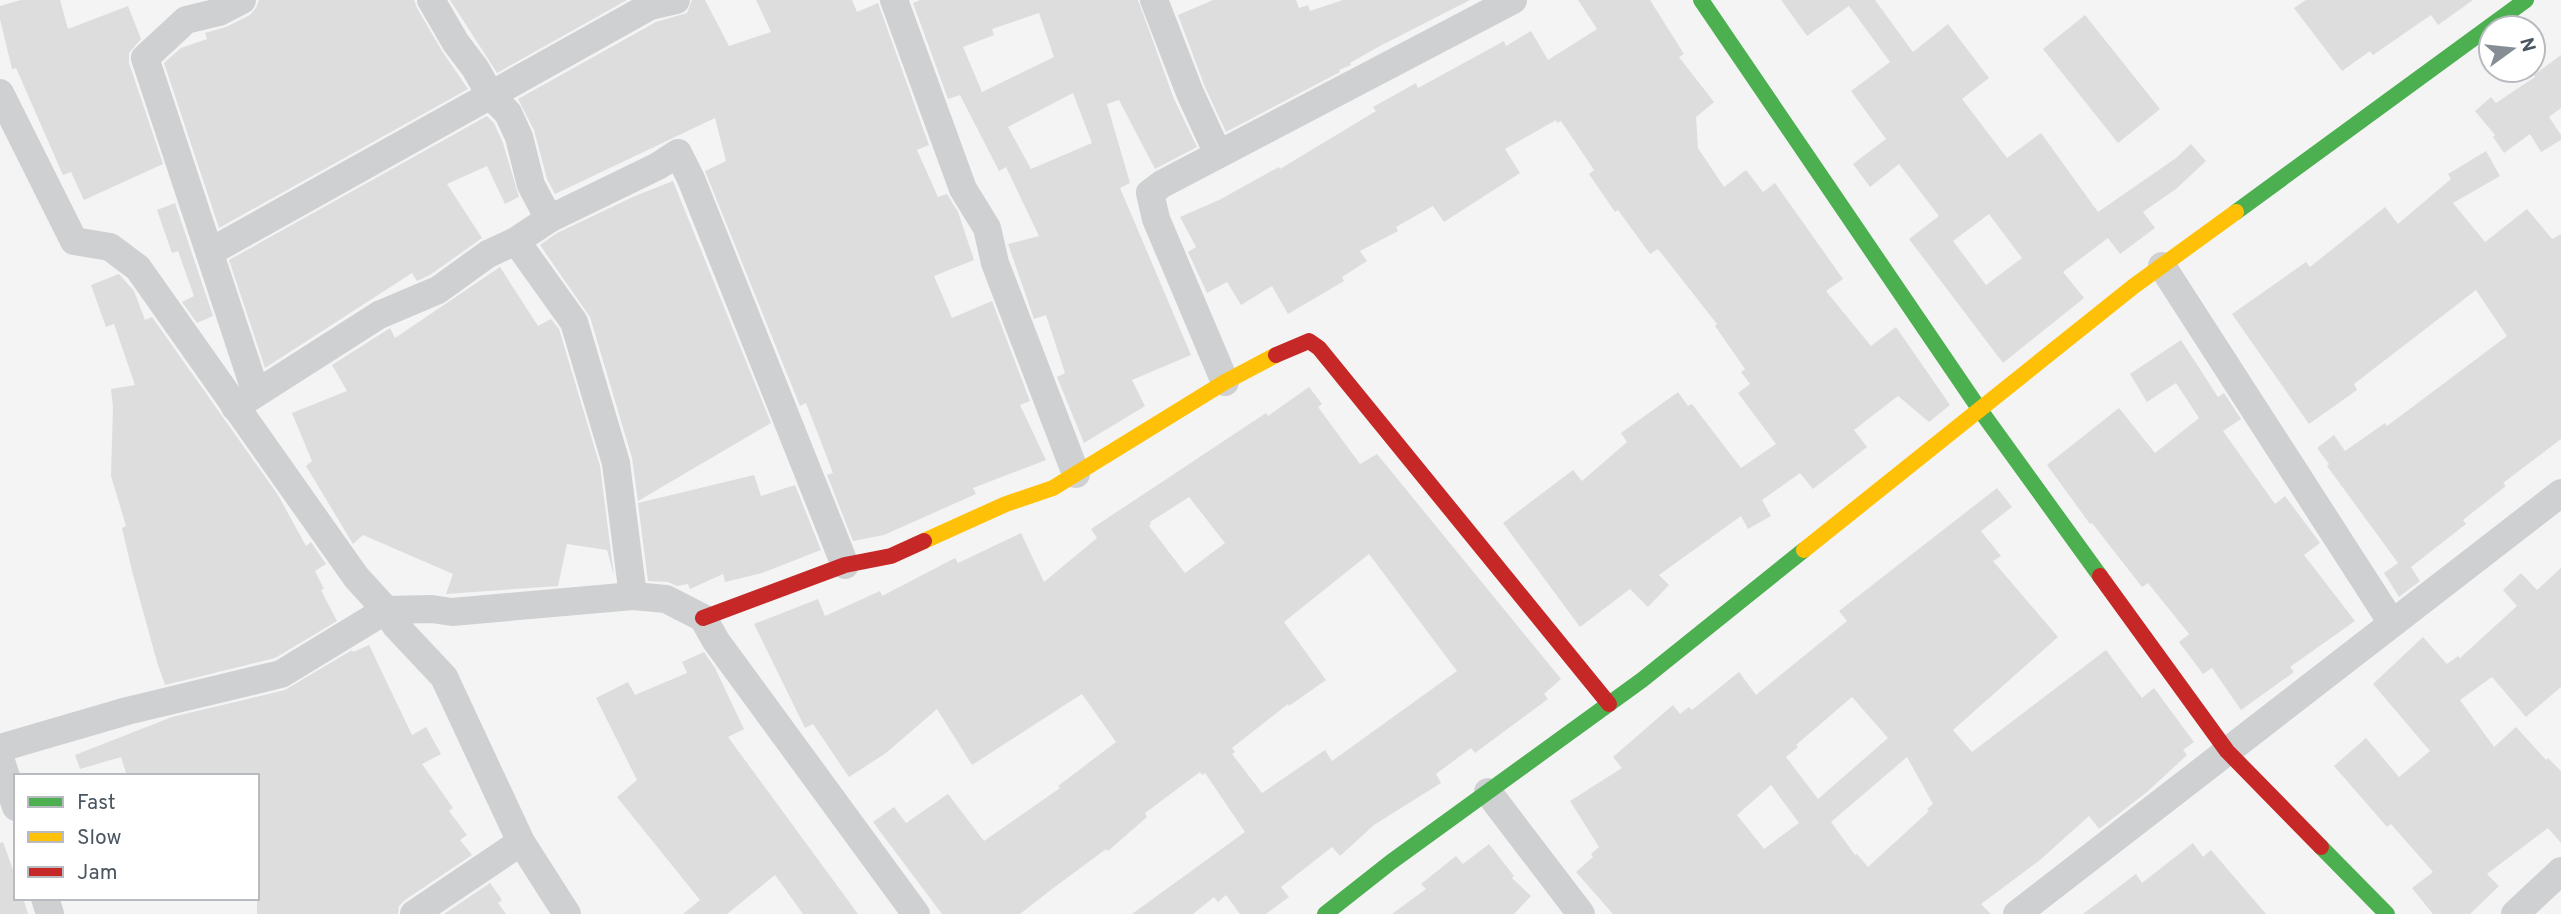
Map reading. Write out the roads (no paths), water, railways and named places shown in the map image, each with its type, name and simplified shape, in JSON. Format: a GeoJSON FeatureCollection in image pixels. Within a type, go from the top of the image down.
{"type":"FeatureCollection","features":[{"type":"Feature","properties":{"kind":"street"},"geometry":{"type":"LineString","coordinates":[[242,0],[219,12],[186,20],[179,12],[145,58],[210,252],[246,400]]}},
{"type":"Feature","properties":{"kind":"street"},"geometry":{"type":"LineString","coordinates":[[431,0],[491,96],[508,113],[519,137],[531,185],[549,219]]}},
{"type":"Feature","properties":{"kind":"street"},"geometry":{"type":"LineString","coordinates":[[894,0],[963,189],[987,228],[995,263],[1076,474]]}},
{"type":"Feature","properties":{"kind":"street"},"geometry":{"type":"LineString","coordinates":[[1154,0],[1190,93],[1218,154]]}},
{"type":"Feature","properties":{"kind":"street"},"geometry":{"type":"LineString","coordinates":[[1225,382],[1156,219],[1150,193],[1218,154],[1513,0]]}},
{"type":"Feature","properties":{"kind":"street"},"geometry":{"type":"LineString","coordinates":[[1701,0],[1980,410],[2227,751],[2387,914]]}},
{"type":"Feature","properties":{"kind":"street"},"geometry":{"type":"LineString","coordinates":[[1325,914],[1391,862],[1609,704],[2162,266],[2526,0]]}},
{"type":"Feature","properties":{"kind":"street"},"geometry":{"type":"LineString","coordinates":[[210,252],[650,6],[674,1]]}},
{"type":"Feature","properties":{"kind":"street"},"geometry":{"type":"LineString","coordinates":[[0,93],[74,241],[110,247],[138,268],[246,400],[356,577],[386,610],[396,626],[444,677],[521,842],[568,914]]}},
{"type":"Feature","properties":{"kind":"street"},"geometry":{"type":"LineString","coordinates":[[246,400],[379,315],[438,290],[488,254],[516,241],[549,219],[658,166],[678,153],[845,565]]}},
{"type":"Feature","properties":{"kind":"street"},"geometry":{"type":"LineString","coordinates":[[516,241],[573,322],[616,463],[634,596]]}},
{"type":"Feature","properties":{"kind":"street"},"geometry":{"type":"LineString","coordinates":[[2162,266],[2392,623]]}},
{"type":"Feature","properties":{"kind":"street"},"geometry":{"type":"LineString","coordinates":[[703,618],[845,565],[891,556],[1006,504],[1053,488],[1225,382],[1295,345],[1309,341],[1319,348],[1609,704]]}},
{"type":"Feature","properties":{"kind":"street"},"geometry":{"type":"LineString","coordinates":[[2017,914],[2561,493]]}},
{"type":"Feature","properties":{"kind":"street"},"geometry":{"type":"LineString","coordinates":[[0,748],[127,711],[281,674],[386,610],[432,609],[452,612],[634,596],[666,599],[703,618],[716,641],[916,914]]}},
{"type":"Feature","properties":{"kind":"street"},"geometry":{"type":"LineString","coordinates":[[0,758],[14,801]]}},
{"type":"Feature","properties":{"kind":"street"},"geometry":{"type":"LineString","coordinates":[[1488,792],[1581,914]]}},
{"type":"Feature","properties":{"kind":"street"},"geometry":{"type":"LineString","coordinates":[[414,914],[521,842]]}},
{"type":"Feature","properties":{"kind":"street"},"geometry":{"type":"LineString","coordinates":[[2515,914],[2561,871]]}}]}
